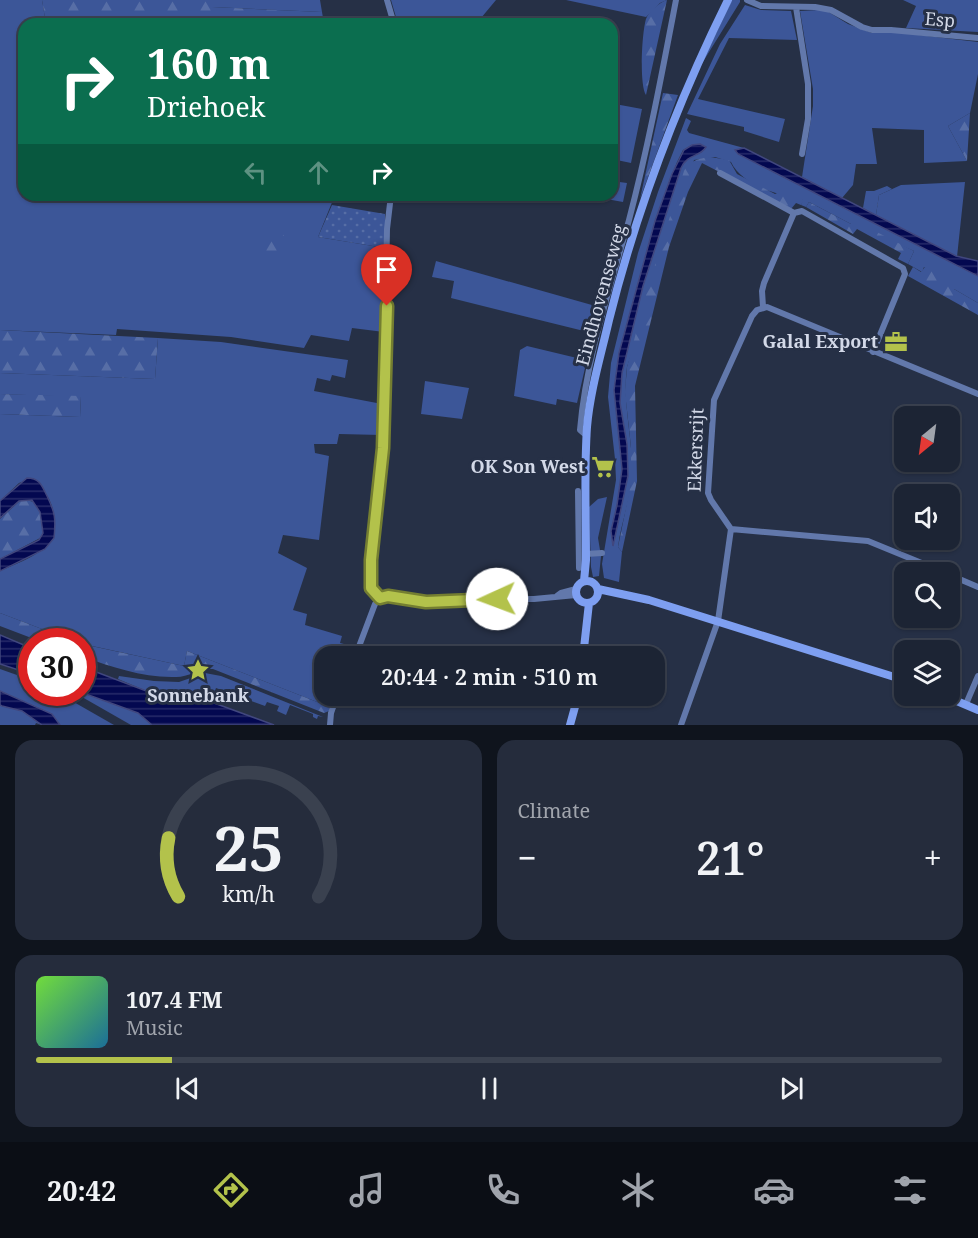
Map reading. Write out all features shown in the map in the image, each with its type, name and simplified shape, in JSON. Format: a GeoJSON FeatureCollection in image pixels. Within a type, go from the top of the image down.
{"type":"FeatureCollection","features":[{"type":"Feature","properties":{"kind":"main road","name":"Eindhovenseweg"},"geometry":{"type":"LineString","coordinates":[[587,582],[583,537],[587,436],[605,336],[627,250],[656,165],[685,92],[728,0]]}},
{"type":"Feature","properties":{"kind":"main road"},"geometry":{"type":"LineString","coordinates":[[584,646],[586,623],[581,597],[587,582],[597,593]]}},
{"type":"Feature","properties":{"kind":"main road"},"geometry":{"type":"LineString","coordinates":[[581,597],[597,593],[619,594],[649,600],[894,677]]}},
{"type":"Feature","properties":{"kind":"main road"},"geometry":{"type":"LineString","coordinates":[[960,702],[978,710]]}},
{"type":"Feature","properties":{"kind":"main road"},"geometry":{"type":"LineString","coordinates":[[570,725],[575,706]]}},
{"type":"Feature","properties":{"kind":"street"},"geometry":{"type":"LineString","coordinates":[[387,0],[392,18]]}},
{"type":"Feature","properties":{"kind":"street","name":"Eindhovenseweg"},"geometry":{"type":"LineString","coordinates":[[587,436],[580,430],[584,400],[603,313],[634,196],[676,0]]}},
{"type":"Feature","properties":{"kind":"street","name":"Esp"},"geometry":{"type":"LineString","coordinates":[[747,0],[761,6],[816,7],[831,10],[872,30],[978,38]]}},
{"type":"Feature","properties":{"kind":"street"},"geometry":{"type":"LineString","coordinates":[[796,8],[808,84],[808,119],[802,154]]}},
{"type":"Feature","properties":{"kind":"street"},"geometry":{"type":"LineString","coordinates":[[720,173],[794,213],[802,211],[903,268],[905,274],[873,352]]}},
{"type":"Feature","properties":{"kind":"street"},"geometry":{"type":"LineString","coordinates":[[380,598],[371,588],[370,583],[383,448],[387,228],[390,201]]}},
{"type":"Feature","properties":{"kind":"street"},"geometry":{"type":"LineString","coordinates":[[794,213],[764,283],[763,307],[978,394]]}},
{"type":"Feature","properties":{"kind":"street","name":"Ekkersrijt"},"geometry":{"type":"LineString","coordinates":[[731,529],[708,493],[714,399],[752,316],[763,307]]}},
{"type":"Feature","properties":{"kind":"street","name":"Eindhovenseweg"},"geometry":{"type":"LineString","coordinates":[[578,491],[583,537],[579,568]]}},
{"type":"Feature","properties":{"kind":"street"},"geometry":{"type":"LineString","coordinates":[[681,725],[718,621],[731,529],[867,541],[919,562]]}},
{"type":"Feature","properties":{"kind":"street"},"geometry":{"type":"LineString","coordinates":[[586,557],[602,553]]}},
{"type":"Feature","properties":{"kind":"street"},"geometry":{"type":"LineString","coordinates":[[960,579],[978,587]]}},
{"type":"Feature","properties":{"kind":"street"},"geometry":{"type":"LineString","coordinates":[[359,646],[370,613],[380,598],[388,596],[426,602],[556,597],[561,593],[581,597]]}},
{"type":"Feature","properties":{"kind":"street"},"geometry":{"type":"LineString","coordinates":[[966,704],[978,676]]}},
{"type":"Feature","properties":{"kind":"street"},"geometry":{"type":"LineString","coordinates":[[330,725],[334,706]]}},
{"type":"Feature","properties":{"kind":"green space"},"geometry":{"type":"Polygon","coordinates":[[[0,0],[42,0],[45,18],[18,18],[18,201],[333,201],[318,237],[385,248],[384,332],[352,328],[349,341],[311,335],[304,348],[231,337],[117,329],[116,335],[0,330],[0,0]]]}},
{"type":"Feature","properties":{"kind":"green space"},"geometry":{"type":"Polygon","coordinates":[[[42,0],[212,0],[212,7],[322,12],[323,18],[45,18],[42,0]]]}},
{"type":"Feature","properties":{"kind":"green space"},"geometry":{"type":"Polygon","coordinates":[[[212,0],[320,0],[322,12],[212,7],[212,0]]]}},
{"type":"Feature","properties":{"kind":"green space"},"geometry":{"type":"Polygon","coordinates":[[[391,0],[496,0],[481,18],[396,18],[391,0]]]}},
{"type":"Feature","properties":{"kind":"green space"},"geometry":{"type":"Polygon","coordinates":[[[566,0],[667,0],[660,3],[646,17],[566,0]]]}},
{"type":"Feature","properties":{"kind":"green space"},"geometry":{"type":"Polygon","coordinates":[[[667,0],[646,95],[642,81],[642,46],[646,19],[649,13],[667,0]]]}},
{"type":"Feature","properties":{"kind":"green space"},"geometry":{"type":"Polygon","coordinates":[[[732,0],[740,0],[740,2],[701,65],[732,0]]]}},
{"type":"Feature","properties":{"kind":"green space"},"geometry":{"type":"Polygon","coordinates":[[[903,0],[978,0],[978,32],[906,28],[916,6],[903,0]]]}},
{"type":"Feature","properties":{"kind":"green space"},"geometry":{"type":"Polygon","coordinates":[[[745,5],[761,10],[791,11],[797,40],[729,38],[698,99],[785,119],[779,142],[744,131],[744,127],[687,114],[720,44],[745,5]]]}},
{"type":"Feature","properties":{"kind":"green space"},"geometry":{"type":"Polygon","coordinates":[[[800,11],[827,11],[848,24],[872,33],[902,33],[978,42],[978,74],[970,113],[948,126],[967,161],[924,163],[924,130],[872,128],[877,164],[856,164],[853,185],[842,198],[802,177],[813,106],[813,89],[800,11]]]}},
{"type":"Feature","properties":{"kind":"green space"},"geometry":{"type":"Polygon","coordinates":[[[663,93],[678,95],[640,199],[663,93]]]}},
{"type":"Feature","properties":{"kind":"green space"},"geometry":{"type":"Polygon","coordinates":[[[618,105],[642,109],[631,163],[618,160],[618,105]]]}},
{"type":"Feature","properties":{"kind":"green space"},"geometry":{"type":"Polygon","coordinates":[[[970,113],[967,161],[948,126],[970,113]]]}},
{"type":"Feature","properties":{"kind":"green space"},"geometry":{"type":"Polygon","coordinates":[[[686,118],[691,121],[687,130],[689,133],[744,148],[735,150],[738,154],[978,276],[978,303],[924,267],[922,272],[908,264],[914,251],[851,224],[809,202],[806,207],[801,205],[803,200],[762,188],[744,177],[731,162],[715,157],[694,160],[627,367],[626,394],[632,474],[618,547],[622,552],[619,582],[604,578],[602,564],[616,480],[608,397],[611,363],[638,253],[686,118]],[[692,145],[683,150],[677,162],[655,221],[619,353],[614,390],[622,469],[611,531],[616,533],[628,476],[627,444],[620,403],[622,373],[643,286],[681,168],[688,157],[702,152],[692,145]]]}},
{"type":"Feature","properties":{"kind":"green space"},"geometry":{"type":"Polygon","coordinates":[[[701,158],[729,160],[737,174],[775,194],[784,190],[804,200],[801,205],[796,203],[791,209],[702,163],[688,192],[669,247],[635,386],[637,481],[622,552],[618,547],[631,483],[631,447],[625,392],[627,367],[647,291],[684,171],[689,164],[701,158]]]}},
{"type":"Feature","properties":{"kind":"green space"},"geometry":{"type":"Polygon","coordinates":[[[618,182],[627,183],[623,202],[617,201],[618,182]]]}},
{"type":"Feature","properties":{"kind":"green space"},"geometry":{"type":"Polygon","coordinates":[[[965,182],[957,257],[876,215],[879,195],[901,185],[965,182]]]}},
{"type":"Feature","properties":{"kind":"green space"},"geometry":{"type":"Polygon","coordinates":[[[887,186],[892,189],[879,195],[876,215],[863,208],[866,191],[874,191],[887,186]]]}},
{"type":"Feature","properties":{"kind":"green space"},"geometry":{"type":"Polygon","coordinates":[[[809,202],[851,224],[857,222],[914,251],[908,264],[898,259],[901,253],[857,229],[853,234],[806,207],[809,202]]]}},
{"type":"Feature","properties":{"kind":"green space"},"geometry":{"type":"Polygon","coordinates":[[[332,205],[385,214],[385,248],[318,237],[332,205]]]}},
{"type":"Feature","properties":{"kind":"green space"},"geometry":{"type":"Polygon","coordinates":[[[265,233],[284,235],[282,263],[263,262],[265,233]]]}},
{"type":"Feature","properties":{"kind":"green space"},"geometry":{"type":"Polygon","coordinates":[[[436,261],[599,307],[592,333],[451,298],[454,281],[432,277],[436,261]]]}},
{"type":"Feature","properties":{"kind":"green space"},"geometry":{"type":"Polygon","coordinates":[[[913,267],[921,272],[925,267],[954,283],[954,289],[978,303],[978,315],[908,276],[913,267]]]}},
{"type":"Feature","properties":{"kind":"green space"},"geometry":{"type":"Polygon","coordinates":[[[0,330],[158,338],[155,379],[0,373],[0,330]]]}},
{"type":"Feature","properties":{"kind":"green space"},"geometry":{"type":"Polygon","coordinates":[[[158,338],[221,342],[348,360],[345,378],[332,375],[330,381],[317,378],[314,391],[382,404],[381,435],[339,434],[337,444],[314,444],[315,453],[329,456],[319,540],[283,535],[278,553],[307,568],[293,610],[307,614],[305,625],[342,636],[340,643],[352,646],[314,646],[314,701],[187,651],[184,666],[96,647],[96,628],[39,628],[0,613],[0,571],[28,559],[44,548],[53,532],[54,521],[49,499],[41,484],[32,478],[19,483],[0,501],[0,414],[80,417],[81,397],[0,394],[0,373],[155,379],[158,338]]]}},
{"type":"Feature","properties":{"kind":"green space"},"geometry":{"type":"Polygon","coordinates":[[[527,346],[577,358],[585,368],[577,403],[557,399],[556,405],[514,396],[520,350],[527,346]]]}},
{"type":"Feature","properties":{"kind":"green space"},"geometry":{"type":"Polygon","coordinates":[[[425,381],[469,388],[462,419],[421,414],[425,381]]]}},
{"type":"Feature","properties":{"kind":"green space"},"geometry":{"type":"Polygon","coordinates":[[[0,394],[81,396],[80,417],[0,414],[0,394]]]}},
{"type":"Feature","properties":{"kind":"green space"},"geometry":{"type":"Polygon","coordinates":[[[607,497],[598,538],[601,556],[599,576],[593,577],[589,507],[598,499],[607,497]]]}},
{"type":"Feature","properties":{"kind":"green space"},"geometry":{"type":"Polygon","coordinates":[[[22,499],[34,502],[39,510],[43,523],[42,537],[0,559],[0,519],[22,499]]]}},
{"type":"Feature","properties":{"kind":"green space"},"geometry":{"type":"Polygon","coordinates":[[[0,613],[39,628],[18,628],[18,633],[0,626],[0,613]]]}},
{"type":"Feature","properties":{"kind":"green space"},"geometry":{"type":"Polygon","coordinates":[[[96,647],[184,666],[187,651],[314,701],[314,706],[330,707],[329,711],[324,713],[213,669],[176,677],[152,676],[96,661],[96,647]]]}},
{"type":"Feature","properties":{"kind":"green space"},"geometry":{"type":"Polygon","coordinates":[[[0,669],[18,675],[18,699],[0,691],[0,669]]]}},
{"type":"Feature","properties":{"kind":"green space"},"geometry":{"type":"Polygon","coordinates":[[[205,673],[221,676],[323,717],[318,716],[317,719],[313,717],[313,714],[290,705],[286,715],[277,711],[279,706],[267,702],[265,706],[216,688],[211,702],[195,696],[149,692],[118,679],[119,676],[179,682],[205,673]]]}},
{"type":"Feature","properties":{"kind":"green space"},"geometry":{"type":"Polygon","coordinates":[[[96,698],[138,713],[152,725],[131,725],[96,705],[96,698]]]}},
{"type":"Feature","properties":{"kind":"green space"},"geometry":{"type":"Polygon","coordinates":[[[0,705],[22,711],[42,725],[36,723],[35,725],[0,725],[0,705]]]}},
{"type":"Feature","properties":{"kind":"green space"},"geometry":{"type":"Polygon","coordinates":[[[34,706],[81,706],[114,725],[60,725],[52,714],[34,706]]]}},
{"type":"Feature","properties":{"kind":"shaded area"},"geometry":{"type":"Polygon","coordinates":[[[700,144],[706,147],[687,160],[681,168],[643,286],[622,373],[620,403],[627,444],[628,476],[613,546],[611,531],[622,469],[614,390],[619,353],[655,221],[672,174],[684,150],[692,145],[700,144]]]}},
{"type":"Feature","properties":{"kind":"shaded area"},"geometry":{"type":"Polygon","coordinates":[[[744,148],[956,256],[978,261],[978,276],[738,154],[735,150],[744,148]]]}},
{"type":"Feature","properties":{"kind":"shaded area"},"geometry":{"type":"Polygon","coordinates":[[[27,478],[35,479],[40,483],[50,502],[54,516],[54,538],[45,549],[0,571],[0,559],[39,540],[43,533],[40,512],[32,500],[19,501],[0,518],[0,501],[27,478]]]}},
{"type":"Feature","properties":{"kind":"shaded area"},"geometry":{"type":"Polygon","coordinates":[[[0,635],[18,643],[18,670],[0,664],[0,635]]]}},
{"type":"Feature","properties":{"kind":"shaded area"},"geometry":{"type":"Polygon","coordinates":[[[96,672],[149,692],[195,696],[274,725],[152,725],[138,713],[96,698],[96,672]]]}},
{"type":"Feature","properties":{"kind":"shaded area"},"geometry":{"type":"Polygon","coordinates":[[[0,691],[18,699],[18,706],[34,706],[52,714],[60,725],[42,725],[22,711],[0,705],[0,691]]]}},
{"type":"Feature","properties":{"kind":"place","name":"Galal Export"},"geometry":{"type":"Point","coordinates":[896,342]}},
{"type":"Feature","properties":{"kind":"place","name":"OK Son West"},"geometry":{"type":"Point","coordinates":[603,467]}},
{"type":"Feature","properties":{"kind":"place","name":"Sonnebank"},"geometry":{"type":"Point","coordinates":[198,670]}},
{"type":"Feature","properties":{"kind":"route"},"geometry":{"type":"LineString","coordinates":[[387,306],[383,448],[371,560],[371,588],[380,598],[388,596],[426,602],[497,599]]}}]}
